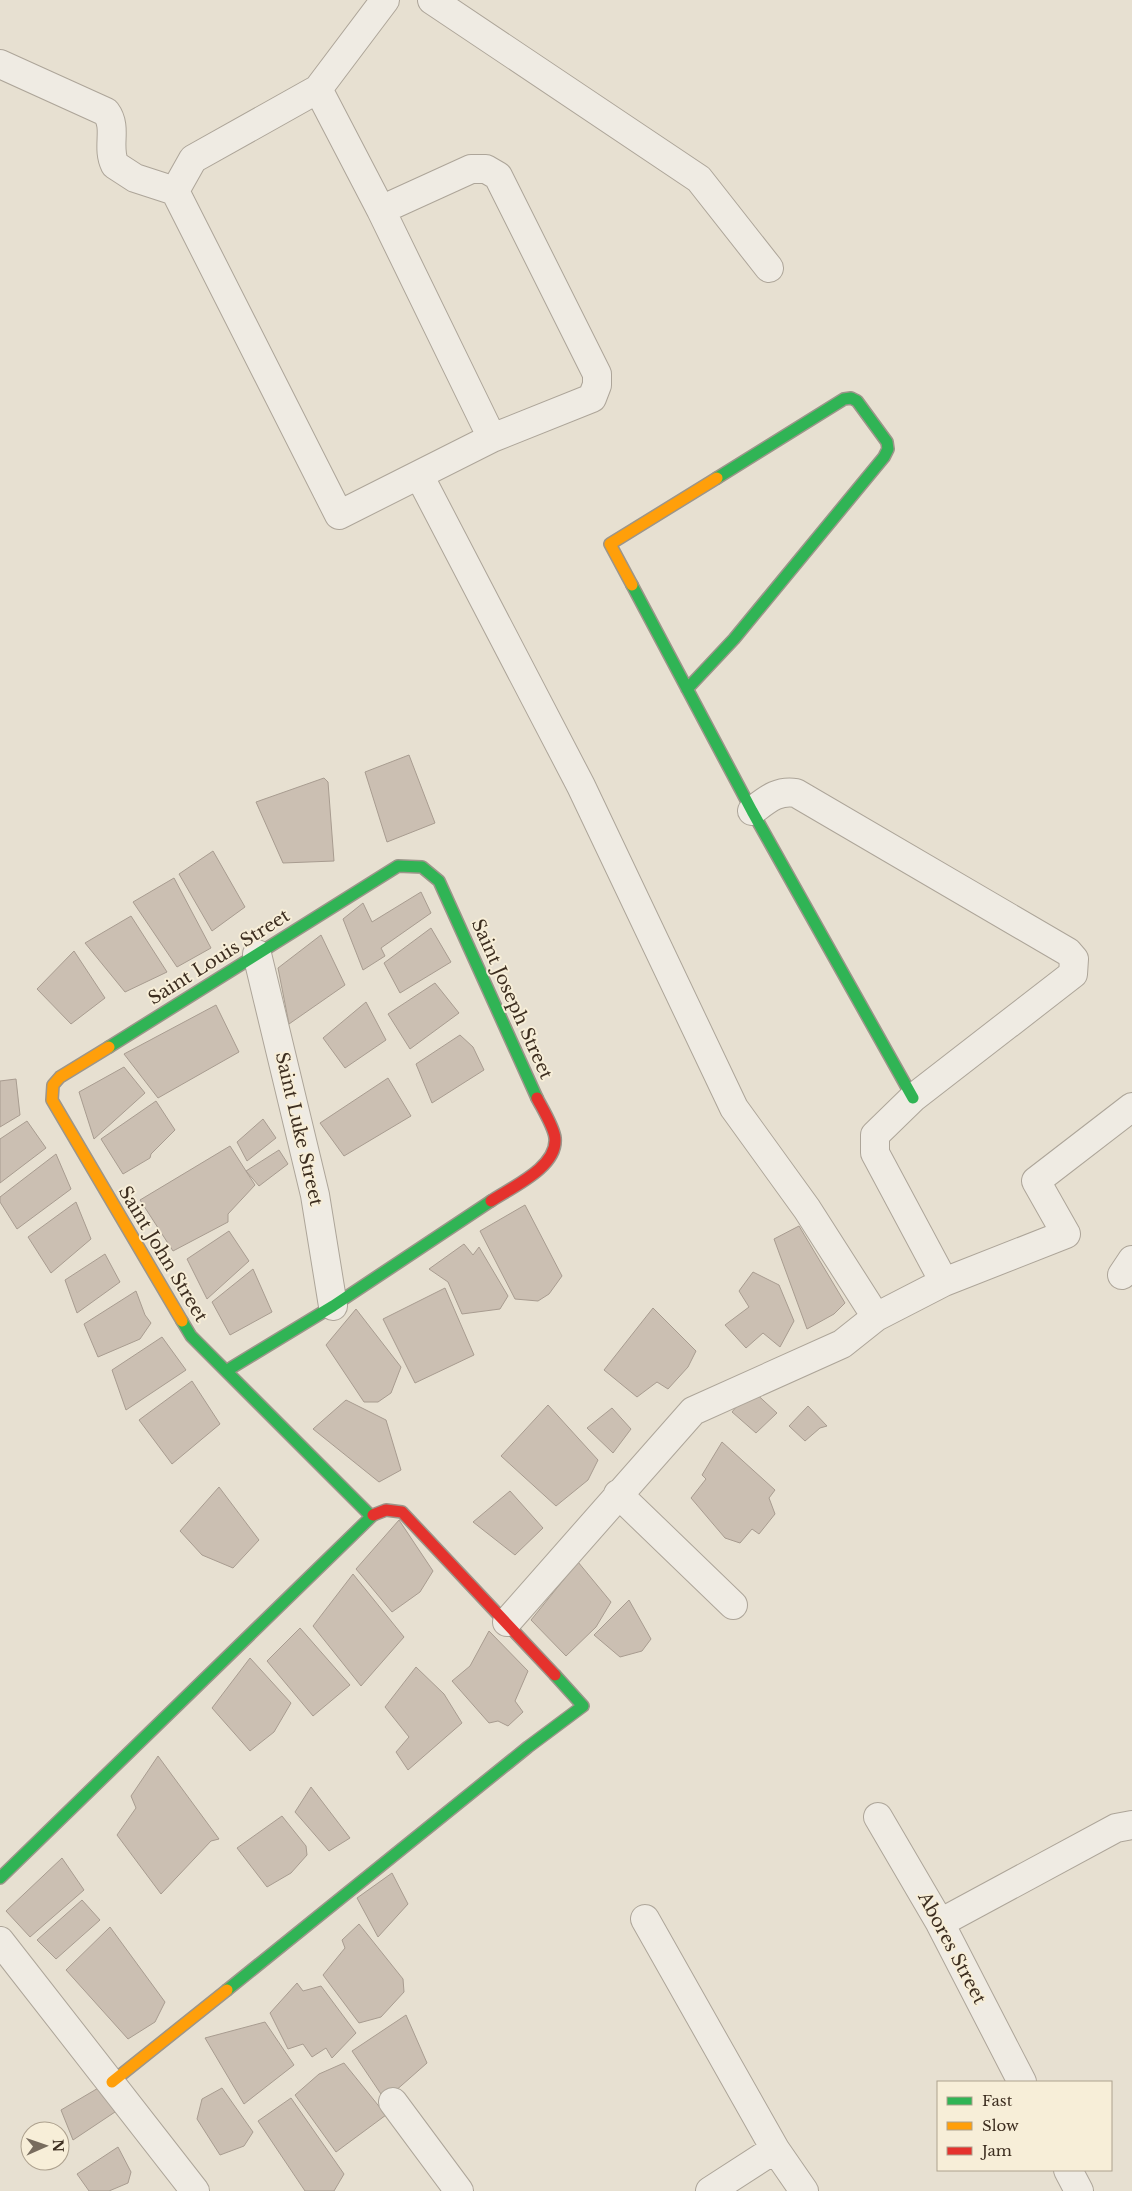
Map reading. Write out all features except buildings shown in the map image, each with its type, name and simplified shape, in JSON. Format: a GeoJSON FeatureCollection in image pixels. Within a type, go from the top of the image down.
{"type":"FeatureCollection","features":[{"type":"Feature","properties":{"kind":"street"},"geometry":{"type":"LineString","coordinates":[[175,191],[193,159],[318,89],[385,0]]}},
{"type":"Feature","properties":{"kind":"street"},"geometry":{"type":"LineString","coordinates":[[432,0],[699,179],[770,268]]}},
{"type":"Feature","properties":{"kind":"street"},"geometry":{"type":"LineString","coordinates":[[0,64],[106,112],[111,118],[113,126],[111,149],[115,165],[135,178],[175,191],[339,515],[492,438],[592,398],[598,385],[596,374],[498,176],[486,169],[471,169],[381,210]]}},
{"type":"Feature","properties":{"kind":"street"},"geometry":{"type":"LineString","coordinates":[[318,89],[381,210],[492,438]]}},
{"type":"Feature","properties":{"kind":"street"},"geometry":{"type":"LineString","coordinates":[[687,689],[734,639],[884,457],[888,449],[887,442],[857,401],[850,398],[844,399],[610,544],[687,689],[752,811],[913,1098]]}},
{"type":"Feature","properties":{"kind":"street"},"geometry":{"type":"LineString","coordinates":[[420,475],[581,786],[734,1108],[807,1209],[876,1317]]}},
{"type":"Feature","properties":{"kind":"street"},"geometry":{"type":"LineString","coordinates":[[752,811],[773,795],[785,792],[796,794],[1068,952],[1074,959],[1073,974],[913,1098],[875,1135],[875,1154],[944,1282]]}},
{"type":"Feature","properties":{"kind":"street","name":"Saint Louis Street"},"geometry":{"type":"LineString","coordinates":[[52,1100],[53,1085],[60,1077],[398,866],[422,867]]}},
{"type":"Feature","properties":{"kind":"street","name":"Saint Joseph Street"},"geometry":{"type":"LineString","coordinates":[[333,1306],[544,1166],[554,1154],[554,1137],[439,881],[422,867]]}},
{"type":"Feature","properties":{"kind":"street","name":"Saint Luke Street"},"geometry":{"type":"LineString","coordinates":[[257,954],[315,1195],[333,1306]]}},
{"type":"Feature","properties":{"kind":"street","name":"Saint John Street"},"geometry":{"type":"LineString","coordinates":[[52,1100],[191,1336],[371,1516]]}},
{"type":"Feature","properties":{"kind":"street"},"geometry":{"type":"LineString","coordinates":[[507,1622],[693,1411],[842,1344],[876,1317],[944,1282],[1066,1234],[1036,1181],[1132,1107]]}},
{"type":"Feature","properties":{"kind":"street"},"geometry":{"type":"LineString","coordinates":[[226,1370],[333,1306]]}},
{"type":"Feature","properties":{"kind":"street"},"geometry":{"type":"LineString","coordinates":[[618,1494],[733,1605]]}},
{"type":"Feature","properties":{"kind":"street"},"geometry":{"type":"LineString","coordinates":[[0,1878],[371,1516],[386,1510],[402,1512],[507,1622],[583,1706],[528,1747],[112,2082]]}},
{"type":"Feature","properties":{"kind":"street","name":"Abores Street"},"geometry":{"type":"LineString","coordinates":[[878,1817],[940,1923],[1021,2081]]}},
{"type":"Feature","properties":{"kind":"street"},"geometry":{"type":"LineString","coordinates":[[940,1923],[1116,1828],[1132,1825]]}},
{"type":"Feature","properties":{"kind":"street"},"geometry":{"type":"LineString","coordinates":[[645,1919],[775,2149],[804,2191]]}},
{"type":"Feature","properties":{"kind":"street"},"geometry":{"type":"LineString","coordinates":[[0,1941],[112,2082],[195,2191]]}},
{"type":"Feature","properties":{"kind":"street"},"geometry":{"type":"LineString","coordinates":[[393,2102],[459,2191]]}},
{"type":"Feature","properties":{"kind":"street"},"geometry":{"type":"LineString","coordinates":[[710,2191],[775,2149]]}},
{"type":"Feature","properties":{"kind":"street"},"geometry":{"type":"LineString","coordinates":[[1069,2171],[1079,2191]]}},
{"type":"Feature","properties":{"kind":"traffic: fast"},"geometry":{"type":"LineString","coordinates":[[687,689],[734,639],[884,457],[888,449],[887,442],[857,401],[851,398],[844,399],[717,478]]}},
{"type":"Feature","properties":{"kind":"traffic: fast"},"geometry":{"type":"LineString","coordinates":[[632,585],[752,811],[913,1098]]}},
{"type":"Feature","properties":{"kind":"traffic: fast"},"geometry":{"type":"LineString","coordinates":[[109,1047],[398,866],[422,867],[439,881],[537,1098]]}},
{"type":"Feature","properties":{"kind":"traffic: fast"},"geometry":{"type":"LineString","coordinates":[[226,1371],[333,1306],[491,1201]]}},
{"type":"Feature","properties":{"kind":"traffic: fast"},"geometry":{"type":"LineString","coordinates":[[182,1321],[191,1336],[371,1516]]}},
{"type":"Feature","properties":{"kind":"traffic: fast"},"geometry":{"type":"LineString","coordinates":[[0,1878],[373,1515]]}},
{"type":"Feature","properties":{"kind":"traffic: fast"},"geometry":{"type":"LineString","coordinates":[[227,1990],[528,1747],[583,1706],[555,1675]]}},
{"type":"Feature","properties":{"kind":"traffic: slow"},"geometry":{"type":"LineString","coordinates":[[632,585],[610,544],[717,478]]}},
{"type":"Feature","properties":{"kind":"traffic: slow"},"geometry":{"type":"LineString","coordinates":[[109,1047],[60,1077],[53,1085],[52,1100],[182,1321]]}},
{"type":"Feature","properties":{"kind":"traffic: slow"},"geometry":{"type":"LineString","coordinates":[[112,2082],[227,1990]]}},
{"type":"Feature","properties":{"kind":"traffic: jam"},"geometry":{"type":"LineString","coordinates":[[491,1201],[521,1183],[542,1167],[554,1148],[555,1138],[552,1129],[537,1098]]}},
{"type":"Feature","properties":{"kind":"traffic: jam"},"geometry":{"type":"LineString","coordinates":[[373,1515],[386,1510],[402,1512],[555,1675]]}}]}
